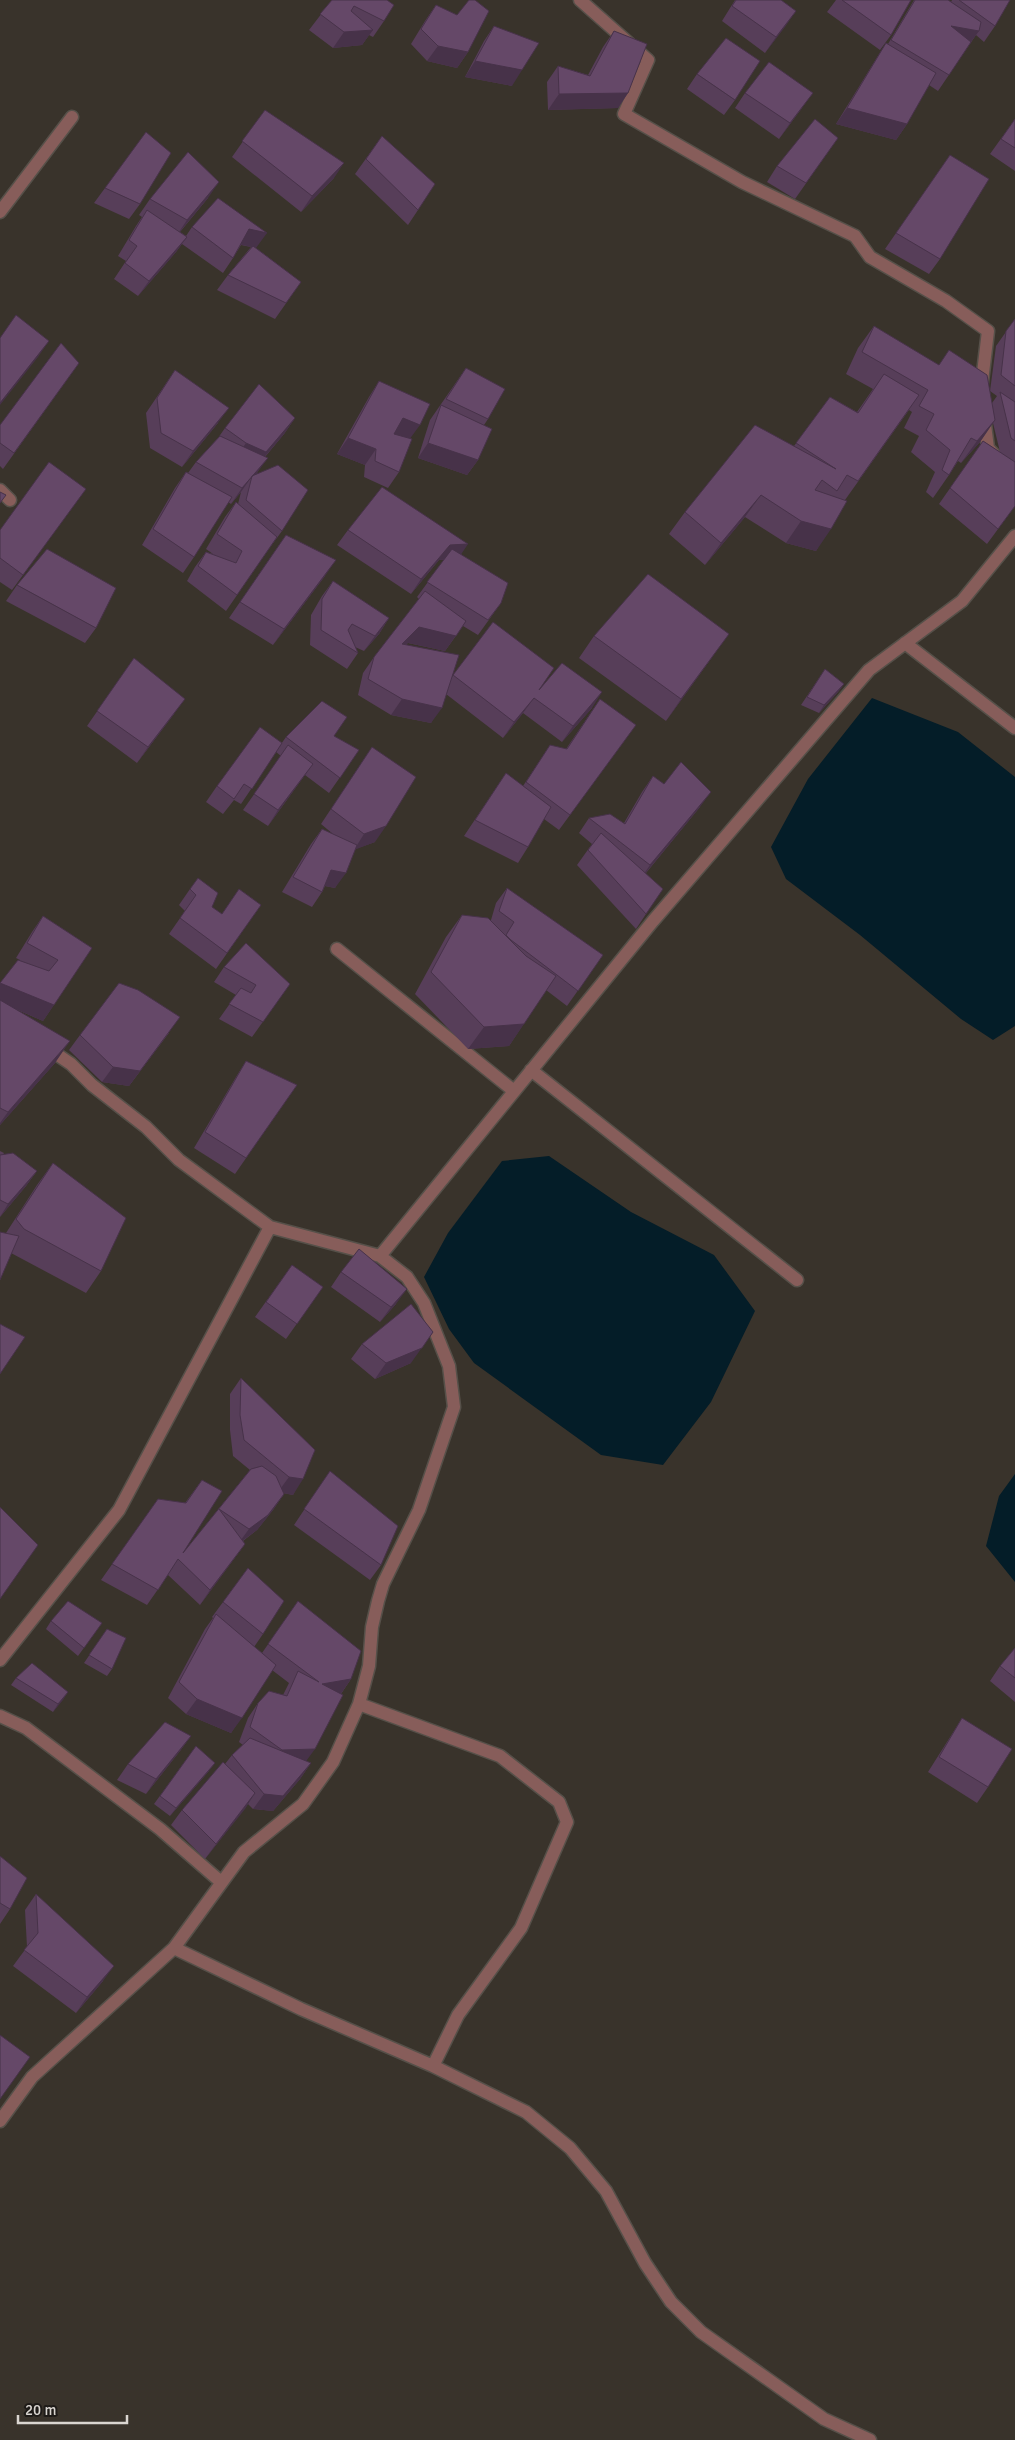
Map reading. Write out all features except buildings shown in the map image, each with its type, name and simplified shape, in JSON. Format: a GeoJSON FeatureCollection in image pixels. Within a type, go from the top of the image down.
{"type":"FeatureCollection","features":[{"type":"Feature","properties":{"kind":"street"},"geometry":{"type":"LineString","coordinates":[[580,0],[648,60],[624,114],[742,182],[855,236],[870,257],[946,301],[988,331],[981,391],[988,448],[1015,477]]}},
{"type":"Feature","properties":{"kind":"street"},"geometry":{"type":"LineString","coordinates":[[0,212],[72,117]]}},
{"type":"Feature","properties":{"kind":"street"},"geometry":{"type":"LineString","coordinates":[[0,490],[10,500]]}},
{"type":"Feature","properties":{"kind":"street"},"geometry":{"type":"LineString","coordinates":[[380,1256],[653,921],[869,670],[962,602],[1015,536]]}},
{"type":"Feature","properties":{"kind":"street"},"geometry":{"type":"LineString","coordinates":[[905,643],[1015,728]]}},
{"type":"Feature","properties":{"kind":"street"},"geometry":{"type":"LineString","coordinates":[[338,949],[514,1091]]}},
{"type":"Feature","properties":{"kind":"street"},"geometry":{"type":"LineString","coordinates":[[0,2121],[32,2077],[174,1948],[244,1852],[303,1804],[333,1762],[359,1704],[369,1666],[378,1601],[383,1584],[419,1510],[454,1406],[449,1366],[424,1303],[407,1277],[380,1256],[270,1227],[179,1160],[146,1127],[99,1091],[71,1064],[39,1042]]}},
{"type":"Feature","properties":{"kind":"street"},"geometry":{"type":"LineString","coordinates":[[531,1070],[797,1280]]}},
{"type":"Feature","properties":{"kind":"street"},"geometry":{"type":"LineString","coordinates":[[0,1660],[119,1510],[270,1227]]}},
{"type":"Feature","properties":{"kind":"street"},"geometry":{"type":"LineString","coordinates":[[359,1704],[500,1756],[559,1802],[567,1822],[521,1928],[458,2015],[434,2066]]}},
{"type":"Feature","properties":{"kind":"street"},"geometry":{"type":"LineString","coordinates":[[0,1716],[26,1728],[50,1745],[160,1829],[221,1882]]}},
{"type":"Feature","properties":{"kind":"street"},"geometry":{"type":"LineString","coordinates":[[174,1948],[301,2009],[434,2066],[526,2112],[570,2148],[606,2191],[645,2263],[671,2302],[701,2332],[824,2419],[870,2440]]}},
{"type":"Feature","properties":{"kind":"water"},"geometry":{"type":"Polygon","coordinates":[[[872,698],[958,732],[1015,777],[1015,1026],[993,1040],[961,1019],[860,935],[786,879],[771,847],[808,779],[872,698]]]}},
{"type":"Feature","properties":{"kind":"water"},"geometry":{"type":"Polygon","coordinates":[[[549,1156],[631,1212],[714,1255],[755,1311],[711,1402],[663,1465],[601,1455],[474,1363],[449,1329],[424,1277],[448,1233],[502,1161],[549,1156]]]}},
{"type":"Feature","properties":{"kind":"water"},"geometry":{"type":"Polygon","coordinates":[[[1015,1474],[1015,1582],[986,1546],[999,1496],[1015,1474]]]}}]}
